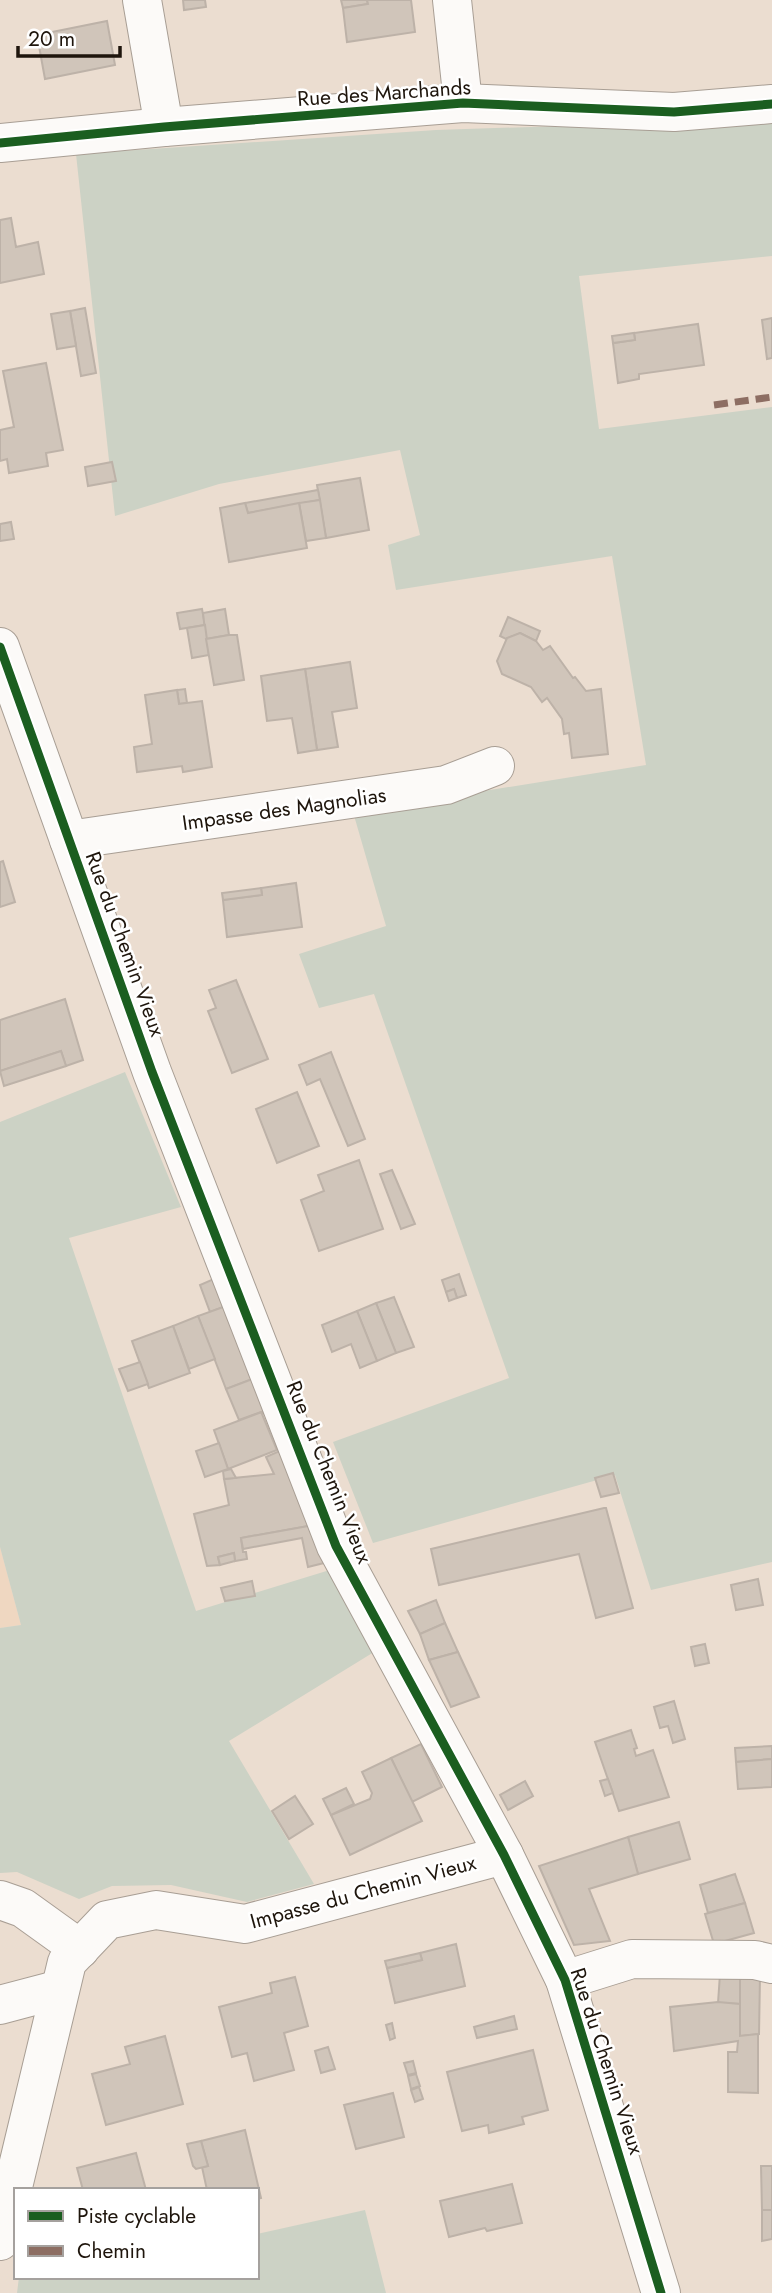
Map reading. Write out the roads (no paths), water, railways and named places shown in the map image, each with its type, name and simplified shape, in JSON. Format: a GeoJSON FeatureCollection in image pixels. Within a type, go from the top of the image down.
{"type":"FeatureCollection","features":[{"type":"Feature","properties":{"kind":"street"},"geometry":{"type":"LineString","coordinates":[[142,0],[164,127]]}},
{"type":"Feature","properties":{"kind":"street"},"geometry":{"type":"LineString","coordinates":[[452,0],[463,103]]}},
{"type":"Feature","properties":{"kind":"street","name":"Rue des Marchands"},"geometry":{"type":"LineString","coordinates":[[0,143],[463,103],[674,112],[772,104]]}},
{"type":"Feature","properties":{"kind":"street","name":"Rue du Chemin Vieux"},"geometry":{"type":"LineString","coordinates":[[0,647],[152,1072],[337,1546],[504,1856],[565,1980],[661,2293]]}},
{"type":"Feature","properties":{"kind":"street","name":"Impasse des Magnolias"},"geometry":{"type":"LineString","coordinates":[[69,840],[446,785],[495,766]]}},
{"type":"Feature","properties":{"kind":"street","name":"Impasse du Chemin Vieux"},"geometry":{"type":"LineString","coordinates":[[0,2241],[67,1962],[107,1920],[156,1910],[245,1924],[504,1856]]}},
{"type":"Feature","properties":{"kind":"street"},"geometry":{"type":"LineString","coordinates":[[0,1900],[23,1908],[80,1949]]}},
{"type":"Feature","properties":{"kind":"street"},"geometry":{"type":"LineString","coordinates":[[565,1980],[632,1959],[755,1960],[772,1964]]}},
{"type":"Feature","properties":{"kind":"street"},"geometry":{"type":"LineString","coordinates":[[0,2005],[60,1989]]}}]}
